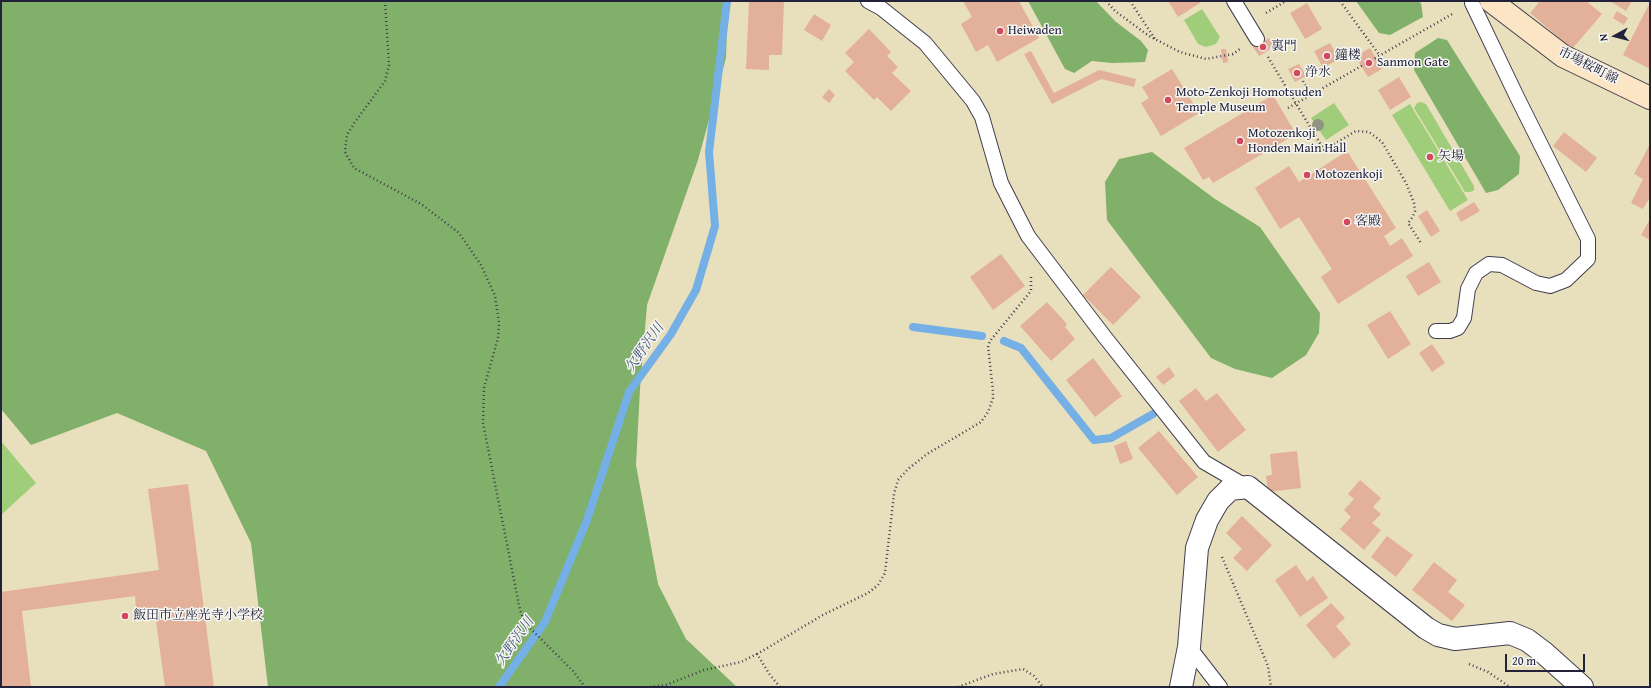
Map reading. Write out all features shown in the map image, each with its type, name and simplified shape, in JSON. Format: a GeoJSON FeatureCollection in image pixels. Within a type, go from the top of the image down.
{"type":"FeatureCollection","features":[{"type":"Feature","properties":{"kind":"main road","name":"市場桜町線"},"geometry":{"type":"LineString","coordinates":[[1489,3],[1563,56],[1650,98]]}},
{"type":"Feature","properties":{"kind":"street"},"geometry":{"type":"LineString","coordinates":[[1181,687],[1189,647],[1198,548],[1206,520],[1218,501],[1230,489],[1248,487],[1426,628],[1438,635],[1455,639],[1510,633],[1527,640],[1543,652],[1582,687]]}},
{"type":"Feature","properties":{"kind":"lane"},"geometry":{"type":"LineString","coordinates":[[868,1],[881,8],[925,43],[973,101],[982,117],[1001,183],[1028,236],[1104,336],[1204,462],[1248,487]]}},
{"type":"Feature","properties":{"kind":"lane"},"geometry":{"type":"LineString","coordinates":[[1234,1],[1257,39]]}},
{"type":"Feature","properties":{"kind":"lane"},"geometry":{"type":"LineString","coordinates":[[1436,331],[1450,331],[1458,328],[1464,318],[1468,289],[1476,273],[1489,264],[1502,265],[1536,283],[1550,286],[1566,280],[1588,258],[1588,239],[1489,3]]}},
{"type":"Feature","properties":{"kind":"lane"},"geometry":{"type":"LineString","coordinates":[[1189,647],[1220,687]]}},
{"type":"Feature","properties":{"kind":"path"},"geometry":{"type":"LineString","coordinates":[[385,1],[389,65],[385,81],[347,135],[345,152],[354,168],[421,204],[459,233],[481,265],[495,296],[499,323],[498,338],[484,388],[484,423],[520,610],[526,623],[550,646],[573,671],[585,687]]}},
{"type":"Feature","properties":{"kind":"path"},"geometry":{"type":"LineString","coordinates":[[1106,1],[1115,11],[1149,36],[1180,52],[1206,59],[1233,54],[1257,39],[1324,150],[1356,131],[1369,132],[1382,142],[1406,183],[1414,203],[1415,211],[1408,223],[1421,243]]}},
{"type":"Feature","properties":{"kind":"path"},"geometry":{"type":"LineString","coordinates":[[1130,1],[1155,39]]}},
{"type":"Feature","properties":{"kind":"path"},"geometry":{"type":"LineString","coordinates":[[1340,1],[1380,56]]}},
{"type":"Feature","properties":{"kind":"path"},"geometry":{"type":"LineString","coordinates":[[1288,108],[1380,56],[1489,3]]}},
{"type":"Feature","properties":{"kind":"path"},"geometry":{"type":"LineString","coordinates":[[1303,81],[1310,95]]}},
{"type":"Feature","properties":{"kind":"path"},"geometry":{"type":"LineString","coordinates":[[650,687],[666,685],[704,670],[740,662],[757,654],[823,615],[868,593],[878,585],[885,573],[894,494],[898,480],[927,454],[981,422],[985,417],[993,398],[988,346],[990,341],[1031,291],[1031,275]]}},
{"type":"Feature","properties":{"kind":"path"},"geometry":{"type":"LineString","coordinates":[[1222,556],[1268,666],[1271,687]]}},
{"type":"Feature","properties":{"kind":"path"},"geometry":{"type":"LineString","coordinates":[[757,654],[770,675],[780,687]]}},
{"type":"Feature","properties":{"kind":"path"},"geometry":{"type":"LineString","coordinates":[[1463,661],[1488,672],[1510,687]]}},
{"type":"Feature","properties":{"kind":"path"},"geometry":{"type":"LineString","coordinates":[[958,687],[993,674],[1023,669],[1034,676],[1043,687]]}},
{"type":"Feature","properties":{"kind":"green space"},"geometry":{"type":"Polygon","coordinates":[[[1,1],[728,1],[726,58],[698,160],[647,305],[640,389],[636,465],[658,584],[686,639],[737,687],[268,687],[251,543],[206,451],[117,413],[31,445],[1,409],[1,1]]]}},
{"type":"Feature","properties":{"kind":"green space"},"geometry":{"type":"Polygon","coordinates":[[[1028,1],[1096,1],[1115,21],[1141,41],[1148,50],[1145,62],[1112,63],[1092,61],[1074,73],[1065,69],[1028,1]]]}},
{"type":"Feature","properties":{"kind":"green space"},"geometry":{"type":"Polygon","coordinates":[[[1356,1],[1416,1],[1421,3],[1423,17],[1390,35],[1379,33],[1356,1]]]}},
{"type":"Feature","properties":{"kind":"green space"},"geometry":{"type":"Polygon","coordinates":[[[1202,9],[1220,37],[1216,44],[1206,47],[1198,44],[1184,20],[1202,9]]]}},
{"type":"Feature","properties":{"kind":"green space"},"geometry":{"type":"Polygon","coordinates":[[[1438,38],[1447,40],[1520,156],[1519,174],[1498,190],[1486,193],[1414,70],[1415,53],[1438,38]]]}},
{"type":"Feature","properties":{"kind":"green space"},"geometry":{"type":"Polygon","coordinates":[[[1421,102],[1426,104],[1474,186],[1474,190],[1471,192],[1465,192],[1414,108],[1417,103],[1421,102]]]}},
{"type":"Feature","properties":{"kind":"green space"},"geometry":{"type":"Polygon","coordinates":[[[1334,103],[1349,125],[1326,140],[1311,118],[1334,103]]]}},
{"type":"Feature","properties":{"kind":"green space","name":"矢場"},"geometry":{"type":"Polygon","coordinates":[[[1410,104],[1468,200],[1450,211],[1392,115],[1410,104]]]}},
{"type":"Feature","properties":{"kind":"green space"},"geometry":{"type":"Polygon","coordinates":[[[1152,152],[1215,199],[1260,227],[1320,313],[1319,333],[1306,355],[1272,378],[1235,369],[1211,358],[1107,220],[1105,182],[1119,159],[1152,152]]]}},
{"type":"Feature","properties":{"kind":"green space"},"geometry":{"type":"Polygon","coordinates":[[[1,441],[36,483],[1,515],[1,441]]]}},
{"type":"Feature","properties":{"kind":"building"},"geometry":{"type":"Polygon","coordinates":[[[749,1],[784,1],[782,55],[769,55],[769,70],[746,69],[749,1]]]}},
{"type":"Feature","properties":{"kind":"building","name":"Heiwaden"},"geometry":{"type":"Polygon","coordinates":[[[963,1],[1019,1],[1039,38],[997,62],[988,45],[976,52],[961,24],[972,17],[963,1]]]}},
{"type":"Feature","properties":{"kind":"building"},"geometry":{"type":"Polygon","coordinates":[[[1168,1],[1199,1],[1200,3],[1178,17],[1168,1]]]}},
{"type":"Feature","properties":{"kind":"building"},"geometry":{"type":"Polygon","coordinates":[[[1540,1],[1586,1],[1602,14],[1572,49],[1530,13],[1540,1]]]}},
{"type":"Feature","properties":{"kind":"building"},"geometry":{"type":"Polygon","coordinates":[[[1610,1],[1632,1],[1626,11],[1610,1]]]}},
{"type":"Feature","properties":{"kind":"building"},"geometry":{"type":"Polygon","coordinates":[[[1307,3],[1322,29],[1305,39],[1290,13],[1307,3]]]}},
{"type":"Feature","properties":{"kind":"building"},"geometry":{"type":"Polygon","coordinates":[[[1648,6],[1650,6],[1650,69],[1623,55],[1648,6]]]}},
{"type":"Feature","properties":{"kind":"building"},"geometry":{"type":"Polygon","coordinates":[[[1617,11],[1628,18],[1624,25],[1613,18],[1617,11]]]}},
{"type":"Feature","properties":{"kind":"building"},"geometry":{"type":"Polygon","coordinates":[[[814,14],[831,25],[822,41],[804,30],[814,14]]]}},
{"type":"Feature","properties":{"kind":"building"},"geometry":{"type":"Polygon","coordinates":[[[869,29],[891,52],[887,56],[898,67],[892,73],[911,91],[891,111],[877,97],[874,100],[845,71],[854,62],[845,53],[869,29]]]}},
{"type":"Feature","properties":{"kind":"building","name":"裏門"},"geometry":{"type":"Polygon","coordinates":[[[1269,38],[1274,47],[1259,56],[1253,47],[1269,38]]]}},
{"type":"Feature","properties":{"kind":"building","name":"鐘楼"},"geometry":{"type":"Polygon","coordinates":[[[1330,43],[1339,59],[1323,68],[1314,51],[1330,43]]]}},
{"type":"Feature","properties":{"kind":"building","name":"Sanmon Gate"},"geometry":{"type":"Polygon","coordinates":[[[1370,48],[1382,69],[1368,77],[1355,56],[1370,48]]]}},
{"type":"Feature","properties":{"kind":"building"},"geometry":{"type":"Polygon","coordinates":[[[1221,49],[1226,49],[1228,62],[1223,63],[1221,49]]]}},
{"type":"Feature","properties":{"kind":"building"},"geometry":{"type":"Polygon","coordinates":[[[1031,51],[1054,93],[1099,70],[1136,79],[1134,87],[1101,79],[1052,104],[1024,54],[1031,51]]]}},
{"type":"Feature","properties":{"kind":"building","name":"浄水"},"geometry":{"type":"Polygon","coordinates":[[[1299,64],[1306,76],[1295,82],[1288,69],[1299,64]]]}},
{"type":"Feature","properties":{"kind":"building","name":"Moto-Zenkoji Homotsuden Temple Museum"},"geometry":{"type":"Polygon","coordinates":[[[1172,69],[1199,113],[1161,136],[1141,103],[1149,98],[1142,87],[1172,69]]]}},
{"type":"Feature","properties":{"kind":"building"},"geometry":{"type":"Polygon","coordinates":[[[1399,77],[1411,97],[1390,110],[1378,90],[1399,77]]]}},
{"type":"Feature","properties":{"kind":"building"},"geometry":{"type":"Polygon","coordinates":[[[829,89],[835,95],[829,103],[822,97],[829,89]]]}},
{"type":"Feature","properties":{"kind":"building","name":"Motozenkoji Honden Main Hall"},"geometry":{"type":"Polygon","coordinates":[[[1273,95],[1296,134],[1213,183],[1209,177],[1203,180],[1184,148],[1273,95]]]}},
{"type":"Feature","properties":{"kind":"building"},"geometry":{"type":"Polygon","coordinates":[[[1564,132],[1597,158],[1586,172],[1553,146],[1564,132]]]}},
{"type":"Feature","properties":{"kind":"building"},"geometry":{"type":"Polygon","coordinates":[[[1650,144],[1650,197],[1643,209],[1631,203],[1643,179],[1634,174],[1650,144]]]}},
{"type":"Feature","properties":{"kind":"building","name":"客殿"},"geometry":{"type":"Polygon","coordinates":[[[1347,151],[1396,228],[1384,236],[1390,246],[1402,238],[1413,256],[1338,304],[1321,277],[1332,269],[1299,217],[1280,229],[1255,188],[1289,166],[1299,182],[1347,151]]]}},
{"type":"Feature","properties":{"kind":"building"},"geometry":{"type":"Polygon","coordinates":[[[1474,202],[1480,211],[1461,222],[1456,213],[1474,202]]]}},
{"type":"Feature","properties":{"kind":"building"},"geometry":{"type":"Polygon","coordinates":[[[1427,210],[1440,231],[1431,237],[1418,216],[1427,210]]]}},
{"type":"Feature","properties":{"kind":"building"},"geometry":{"type":"Polygon","coordinates":[[[1650,219],[1650,240],[1641,235],[1650,219]]]}},
{"type":"Feature","properties":{"kind":"building"},"geometry":{"type":"Polygon","coordinates":[[[1001,254],[1025,286],[993,310],[970,277],[1001,254]]]}},
{"type":"Feature","properties":{"kind":"building"},"geometry":{"type":"Polygon","coordinates":[[[1429,262],[1441,282],[1418,296],[1406,276],[1429,262]]]}},
{"type":"Feature","properties":{"kind":"building"},"geometry":{"type":"Polygon","coordinates":[[[1111,267],[1141,297],[1113,325],[1083,295],[1111,267]]]}},
{"type":"Feature","properties":{"kind":"building"},"geometry":{"type":"Polygon","coordinates":[[[1047,302],[1067,324],[1065,327],[1075,339],[1051,361],[1020,326],[1047,302]]]}},
{"type":"Feature","properties":{"kind":"building"},"geometry":{"type":"Polygon","coordinates":[[[1390,311],[1411,344],[1388,359],[1367,325],[1390,311]]]}},
{"type":"Feature","properties":{"kind":"building"},"geometry":{"type":"Polygon","coordinates":[[[1432,344],[1445,363],[1432,372],[1419,353],[1432,344]]]}},
{"type":"Feature","properties":{"kind":"building"},"geometry":{"type":"Polygon","coordinates":[[[1093,358],[1122,396],[1095,417],[1066,380],[1093,358]]]}},
{"type":"Feature","properties":{"kind":"building"},"geometry":{"type":"Polygon","coordinates":[[[1169,367],[1175,376],[1163,385],[1156,377],[1169,367]]]}},
{"type":"Feature","properties":{"kind":"building"},"geometry":{"type":"Polygon","coordinates":[[[1196,388],[1206,401],[1217,393],[1246,430],[1218,452],[1179,401],[1196,388]]]}},
{"type":"Feature","properties":{"kind":"building"},"geometry":{"type":"Polygon","coordinates":[[[1159,431],[1198,477],[1177,495],[1138,448],[1159,431]]]}},
{"type":"Feature","properties":{"kind":"building"},"geometry":{"type":"Polygon","coordinates":[[[1126,441],[1133,459],[1120,464],[1114,446],[1126,441]]]}},
{"type":"Feature","properties":{"kind":"building"},"geometry":{"type":"Polygon","coordinates":[[[1297,451],[1301,488],[1268,492],[1266,476],[1272,475],[1270,454],[1297,451]]]}},
{"type":"Feature","properties":{"kind":"building"},"geometry":{"type":"Polygon","coordinates":[[[1360,480],[1381,498],[1373,507],[1381,514],[1372,523],[1381,530],[1364,550],[1340,529],[1351,517],[1344,510],[1354,499],[1348,494],[1360,480]]]}},
{"type":"Feature","properties":{"kind":"building"},"geometry":{"type":"Polygon","coordinates":[[[188,484],[214,687],[165,687],[154,607],[136,610],[135,596],[22,611],[31,687],[1,687],[1,592],[159,570],[148,489],[188,484]]]}},
{"type":"Feature","properties":{"kind":"building"},"geometry":{"type":"Polygon","coordinates":[[[1242,516],[1272,545],[1247,571],[1233,558],[1242,549],[1226,533],[1242,516]]]}},
{"type":"Feature","properties":{"kind":"building"},"geometry":{"type":"Polygon","coordinates":[[[1387,536],[1413,555],[1396,577],[1371,557],[1387,536]]]}},
{"type":"Feature","properties":{"kind":"building"},"geometry":{"type":"Polygon","coordinates":[[[1434,562],[1457,580],[1448,592],[1465,605],[1452,621],[1412,590],[1434,562]]]}},
{"type":"Feature","properties":{"kind":"building"},"geometry":{"type":"Polygon","coordinates":[[[1296,565],[1307,581],[1313,576],[1328,598],[1300,617],[1275,580],[1296,565]]]}},
{"type":"Feature","properties":{"kind":"building"},"geometry":{"type":"Polygon","coordinates":[[[1331,603],[1345,618],[1336,626],[1351,644],[1334,659],[1306,625],[1331,603]]]}},
{"type":"Feature","properties":{"kind":"waterway","name":"欠野沢川"},"geometry":{"type":"LineString","coordinates":[[499,687],[545,622],[587,520],[629,392],[671,334],[696,290],[715,226],[709,152],[727,1]]}},
{"type":"Feature","properties":{"kind":"waterway"},"geometry":{"type":"LineString","coordinates":[[913,327],[982,336]]}},
{"type":"Feature","properties":{"kind":"waterway"},"geometry":{"type":"LineString","coordinates":[[1004,341],[1021,348],[1094,440],[1111,438],[1153,414]]}},
{"type":"Feature","properties":{"kind":"place","name":"Heiwaden"},"geometry":{"type":"Point","coordinates":[1000,31]}},
{"type":"Feature","properties":{"kind":"place","name":"裏門"},"geometry":{"type":"Point","coordinates":[1263,47]}},
{"type":"Feature","properties":{"kind":"place","name":"鐘楼"},"geometry":{"type":"Point","coordinates":[1327,56]}},
{"type":"Feature","properties":{"kind":"place","name":"Sanmon Gate"},"geometry":{"type":"Point","coordinates":[1369,63]}},
{"type":"Feature","properties":{"kind":"place","name":"浄水"},"geometry":{"type":"Point","coordinates":[1297,73]}},
{"type":"Feature","properties":{"kind":"place","name":"Moto-Zenkoji Homotsuden Temple Museum"},"geometry":{"type":"Point","coordinates":[1168,100]}},
{"type":"Feature","properties":{"kind":"place","name":"Motozenkoji Honden Main Hall"},"geometry":{"type":"Point","coordinates":[1240,141]}},
{"type":"Feature","properties":{"kind":"place","name":"矢場"},"geometry":{"type":"Point","coordinates":[1430,157]}},
{"type":"Feature","properties":{"kind":"place","name":"Motozenkoji"},"geometry":{"type":"Point","coordinates":[1307,175]}},
{"type":"Feature","properties":{"kind":"place","name":"客殿"},"geometry":{"type":"Point","coordinates":[1347,222]}},
{"type":"Feature","properties":{"kind":"place","name":"飯田市立座光寺小学校"},"geometry":{"type":"Point","coordinates":[125,616]}}]}
